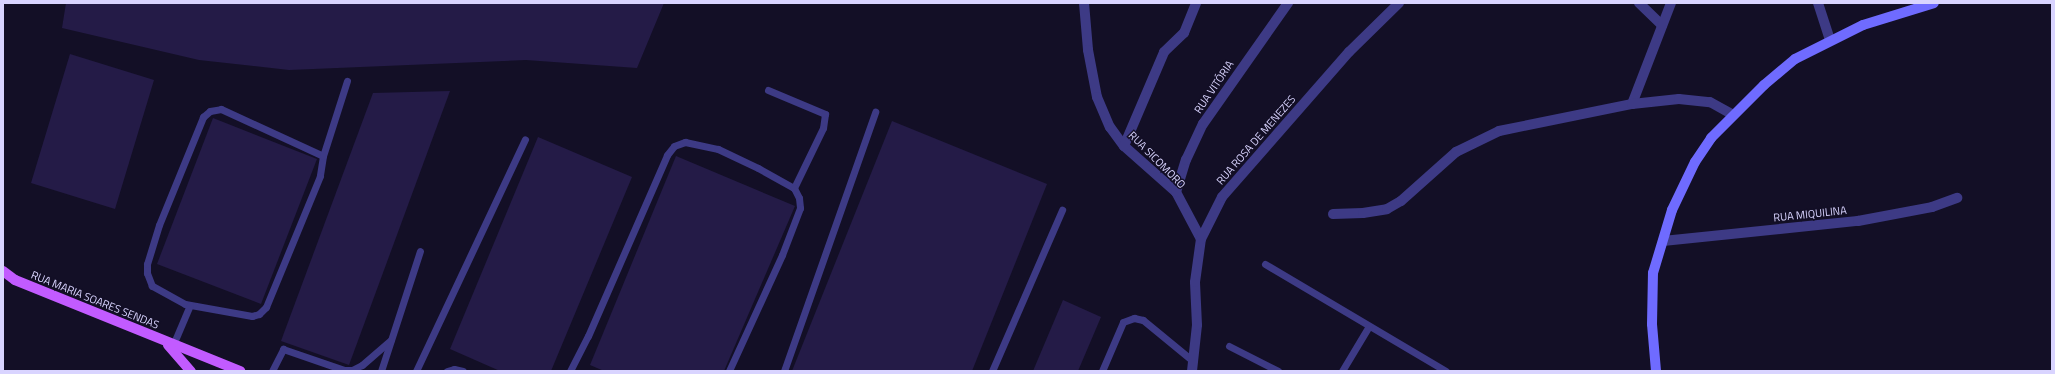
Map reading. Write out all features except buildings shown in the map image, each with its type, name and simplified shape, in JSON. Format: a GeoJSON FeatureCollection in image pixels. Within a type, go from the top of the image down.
{"type":"FeatureCollection","features":[{"type":"Feature","properties":{"kind":"main road"},"geometry":{"type":"LineString","coordinates":[[1656,371],[1652,324],[1653,273],[1672,210],[1695,162],[1733,115],[1795,59],[1830,40],[1890,15],[1934,3]]}},
{"type":"Feature","properties":{"kind":"main road","name":"RUA MARIA SOARES SENDAS"},"geometry":{"type":"LineString","coordinates":[[3,271],[15,280],[240,371]]}},
{"type":"Feature","properties":{"kind":"main road","name":"RUA MARIA SOARES SENDAS"},"geometry":{"type":"LineString","coordinates":[[3,280],[15,280]]}},
{"type":"Feature","properties":{"kind":"main road","name":"RUA MARIA SOARES SENDAS"},"geometry":{"type":"LineString","coordinates":[[169,343],[190,371]]}},
{"type":"Feature","properties":{"kind":"street","name":"RUA SICOMORO"},"geometry":{"type":"LineString","coordinates":[[1084,3],[1088,50],[1097,97],[1110,127],[1124,146],[1176,192],[1201,238]]}},
{"type":"Feature","properties":{"kind":"street"},"geometry":{"type":"LineString","coordinates":[[1124,146],[1164,52],[1184,33],[1196,3]]}},
{"type":"Feature","properties":{"kind":"street","name":"RUA VITÓRIA"},"geometry":{"type":"LineString","coordinates":[[1176,192],[1186,160],[1203,124],[1288,3]]}},
{"type":"Feature","properties":{"kind":"street","name":"RUA ROSA DE MENEZES"},"geometry":{"type":"LineString","coordinates":[[1193,366],[1197,325],[1195,282],[1201,238],[1222,197],[1248,164],[1349,52],[1399,3]]}},
{"type":"Feature","properties":{"kind":"street"},"geometry":{"type":"LineString","coordinates":[[1639,3],[1662,25]]}},
{"type":"Feature","properties":{"kind":"street"},"geometry":{"type":"LineString","coordinates":[[1632,104],[1671,3]]}},
{"type":"Feature","properties":{"kind":"street"},"geometry":{"type":"LineString","coordinates":[[1818,3],[1830,40]]}},
{"type":"Feature","properties":{"kind":"street"},"geometry":{"type":"LineString","coordinates":[[1333,214],[1363,213],[1386,208],[1401,201],[1456,152],[1499,131],[1632,104],[1694,100],[1716,104],[1733,115]]}},
{"type":"Feature","properties":{"kind":"street","name":"RUA MIQUILINA"},"geometry":{"type":"LineString","coordinates":[[1663,241],[1858,221],[1932,207],[1957,198]]}},
{"type":"Feature","properties":{"kind":"lane"},"geometry":{"type":"LineString","coordinates":[[322,156],[221,109],[210,111],[203,117],[159,225],[147,273],[152,286],[190,305],[252,316],[259,314],[266,307],[320,176],[322,156],[347,81]]}},
{"type":"Feature","properties":{"kind":"lane"},"geometry":{"type":"LineString","coordinates":[[768,90],[825,114],[822,128],[794,188]]}},
{"type":"Feature","properties":{"kind":"lane"},"geometry":{"type":"LineString","coordinates":[[784,371],[874,112]]}},
{"type":"Feature","properties":{"kind":"lane"},"geometry":{"type":"LineString","coordinates":[[416,371],[525,139]]}},
{"type":"Feature","properties":{"kind":"lane"},"geometry":{"type":"LineString","coordinates":[[570,371],[588,336],[667,155],[674,146],[685,142],[718,149],[794,188],[799,198],[800,208],[782,255],[729,371]]}},
{"type":"Feature","properties":{"kind":"lane"},"geometry":{"type":"LineString","coordinates":[[992,371],[1062,210]]}},
{"type":"Feature","properties":{"kind":"lane"},"geometry":{"type":"LineString","coordinates":[[381,371],[420,251]]}},
{"type":"Feature","properties":{"kind":"lane"},"geometry":{"type":"LineString","coordinates":[[1265,264],[1369,326],[1434,368],[1446,371]]}},
{"type":"Feature","properties":{"kind":"lane"},"geometry":{"type":"LineString","coordinates":[[169,343],[190,305]]}},
{"type":"Feature","properties":{"kind":"lane"},"geometry":{"type":"LineString","coordinates":[[1102,371],[1123,322],[1134,318],[1143,320],[1193,366]]}},
{"type":"Feature","properties":{"kind":"lane"},"geometry":{"type":"LineString","coordinates":[[1342,371],[1369,326]]}},
{"type":"Feature","properties":{"kind":"lane"},"geometry":{"type":"LineString","coordinates":[[272,371],[283,349],[287,348],[344,370],[352,370],[362,365],[391,340]]}},
{"type":"Feature","properties":{"kind":"lane"},"geometry":{"type":"LineString","coordinates":[[1229,346],[1278,371]]}},
{"type":"Feature","properties":{"kind":"lane"},"geometry":{"type":"LineString","coordinates":[[447,371],[454,369],[463,371]]}}]}
